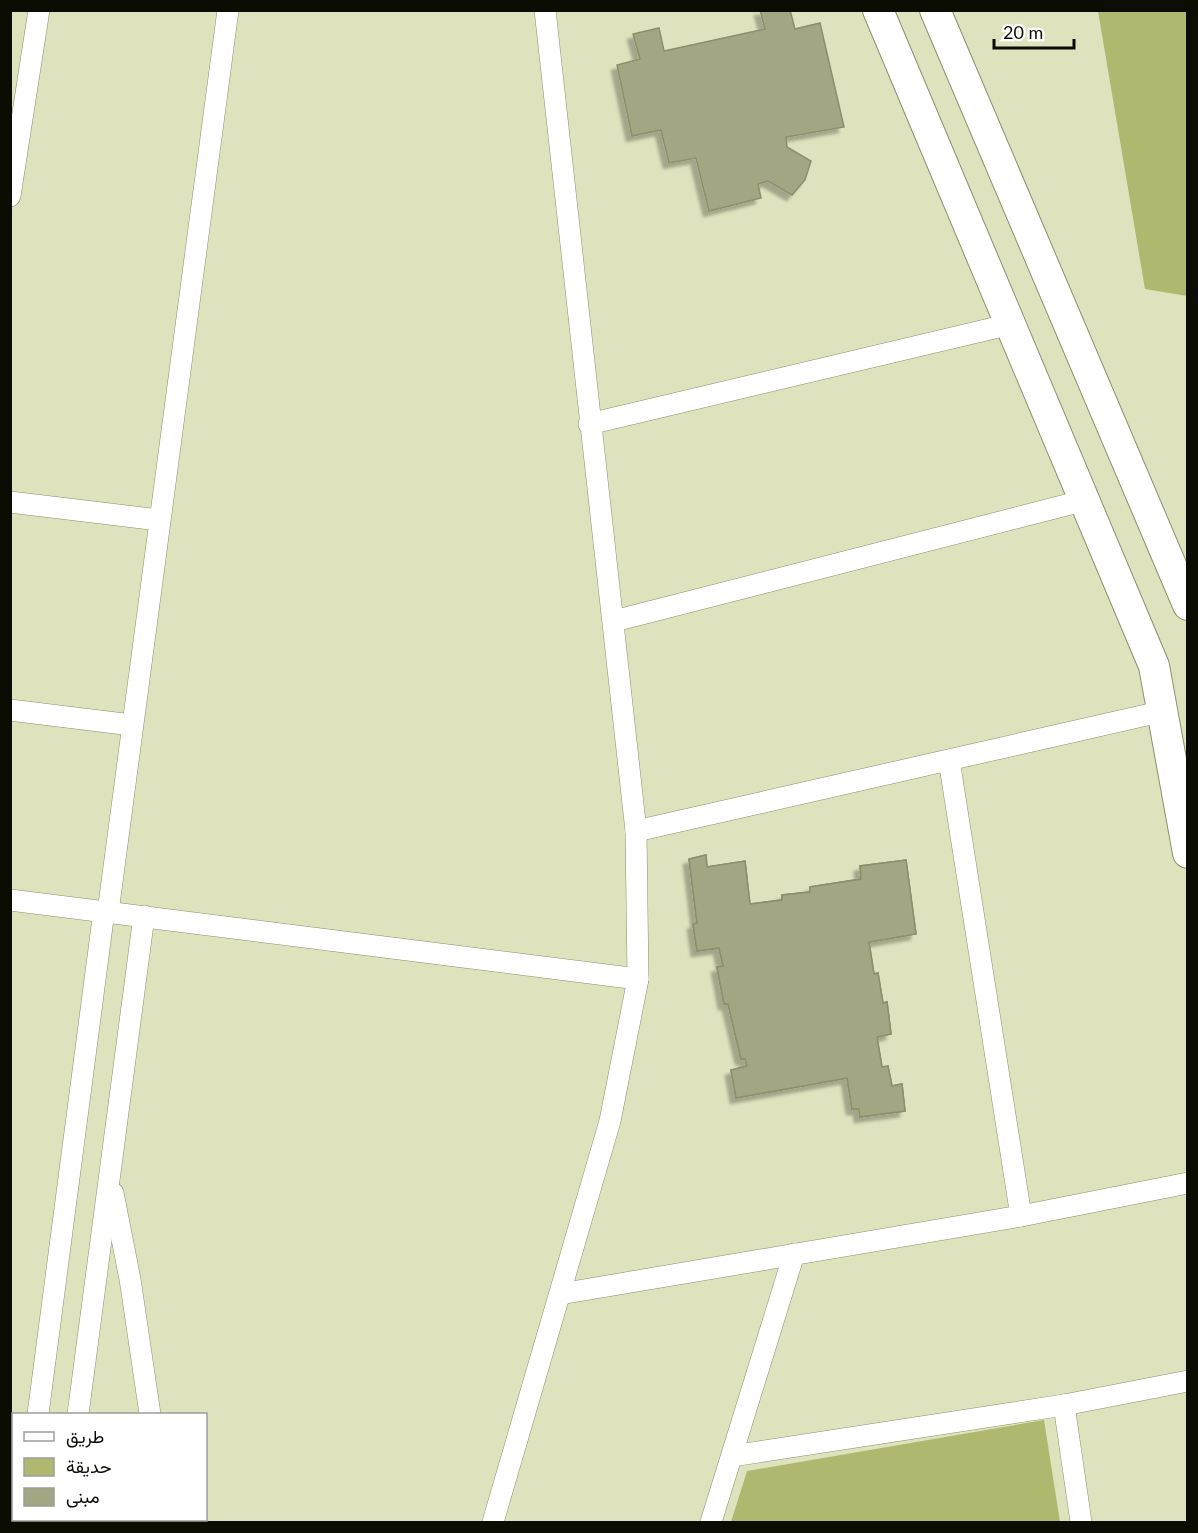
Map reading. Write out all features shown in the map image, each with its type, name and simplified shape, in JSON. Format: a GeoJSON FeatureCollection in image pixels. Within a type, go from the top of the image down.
{"type":"FeatureCollection","features":[{"type":"Feature","properties":{"kind":"street"},"geometry":{"type":"LineString","coordinates":[[10,196],[15,140],[39,10]]}},
{"type":"Feature","properties":{"kind":"street"},"geometry":{"type":"LineString","coordinates":[[38,1413],[228,10]]}},
{"type":"Feature","properties":{"kind":"street"},"geometry":{"type":"LineString","coordinates":[[493,1522],[610,1121],[638,979],[636,831],[544,10]]}},
{"type":"Feature","properties":{"kind":"street"},"geometry":{"type":"LineString","coordinates":[[878,10],[1154,666],[1164,711],[1188,854]]}},
{"type":"Feature","properties":{"kind":"street"},"geometry":{"type":"LineString","coordinates":[[935,10],[1188,605]]}},
{"type":"Feature","properties":{"kind":"street"},"geometry":{"type":"LineString","coordinates":[[590,424],[1011,324]]}},
{"type":"Feature","properties":{"kind":"street"},"geometry":{"type":"LineString","coordinates":[[614,621],[1086,500]]}},
{"type":"Feature","properties":{"kind":"street"},"geometry":{"type":"LineString","coordinates":[[10,502],[159,520]]}},
{"type":"Feature","properties":{"kind":"street"},"geometry":{"type":"LineString","coordinates":[[10,710],[132,725]]}},
{"type":"Feature","properties":{"kind":"street"},"geometry":{"type":"LineString","coordinates":[[636,831],[1164,711]]}},
{"type":"Feature","properties":{"kind":"street"},"geometry":{"type":"LineString","coordinates":[[950,760],[1021,1216]]}},
{"type":"Feature","properties":{"kind":"street"},"geometry":{"type":"LineString","coordinates":[[10,900],[638,979]]}},
{"type":"Feature","properties":{"kind":"street"},"geometry":{"type":"LineString","coordinates":[[78,1413],[144,916]]}},
{"type":"Feature","properties":{"kind":"street"},"geometry":{"type":"LineString","coordinates":[[110,1175],[130,1279],[150,1413]]}},
{"type":"Feature","properties":{"kind":"street"},"geometry":{"type":"LineString","coordinates":[[560,1293],[1021,1216],[1188,1184]]}},
{"type":"Feature","properties":{"kind":"street"},"geometry":{"type":"LineString","coordinates":[[711,1522],[794,1254]]}},
{"type":"Feature","properties":{"kind":"street"},"geometry":{"type":"LineString","coordinates":[[732,1456],[1064,1405],[1188,1381]]}},
{"type":"Feature","properties":{"kind":"street"},"geometry":{"type":"LineString","coordinates":[[1064,1405],[1081,1522]]}},
{"type":"Feature","properties":{"kind":"green space"},"geometry":{"type":"Polygon","coordinates":[[[1098,11],[1187,11],[1187,296],[1145,289],[1098,11]]]}},
{"type":"Feature","properties":{"kind":"green space"},"geometry":{"type":"Polygon","coordinates":[[[1044,1420],[1060,1522],[731,1522],[747,1471],[1044,1420]]]}},
{"type":"Feature","properties":{"kind":"building"},"geometry":{"type":"Polygon","coordinates":[[[760,10],[790,10],[795,29],[820,23],[844,127],[786,137],[787,147],[811,161],[805,180],[792,195],[768,181],[758,184],[761,198],[709,211],[696,158],[669,163],[661,130],[632,136],[617,65],[640,59],[633,34],[659,28],[664,51],[765,29],[760,10]]]}},
{"type":"Feature","properties":{"kind":"building"},"geometry":{"type":"Polygon","coordinates":[[[706,855],[707,867],[745,861],[750,904],[782,900],[782,895],[810,892],[810,887],[861,879],[860,866],[906,860],[916,934],[869,942],[874,974],[878,973],[883,1003],[887,1002],[891,1034],[877,1037],[882,1067],[888,1066],[892,1086],[902,1084],[905,1111],[860,1117],[859,1109],[852,1109],[847,1078],[736,1098],[731,1070],[747,1066],[745,1059],[741,1059],[728,1004],[724,1004],[717,967],[723,966],[719,948],[697,951],[693,924],[697,923],[689,859],[706,855]],[[814,964],[770,972],[782,1047],[827,1039],[814,964]]]}},
{"type":"Feature","properties":{"kind":"building"},"geometry":{"type":"Polygon","coordinates":[[[706,855],[707,867],[745,861],[750,904],[782,900],[782,895],[810,892],[810,887],[861,879],[860,866],[906,860],[916,934],[869,942],[874,974],[878,973],[883,1003],[887,1002],[891,1034],[877,1037],[882,1067],[888,1066],[892,1086],[902,1084],[905,1111],[860,1117],[859,1109],[852,1109],[847,1078],[736,1098],[731,1070],[747,1066],[745,1059],[741,1059],[728,1004],[724,1004],[717,967],[723,966],[719,948],[697,951],[693,924],[697,923],[689,859],[706,855]]]}}]}
